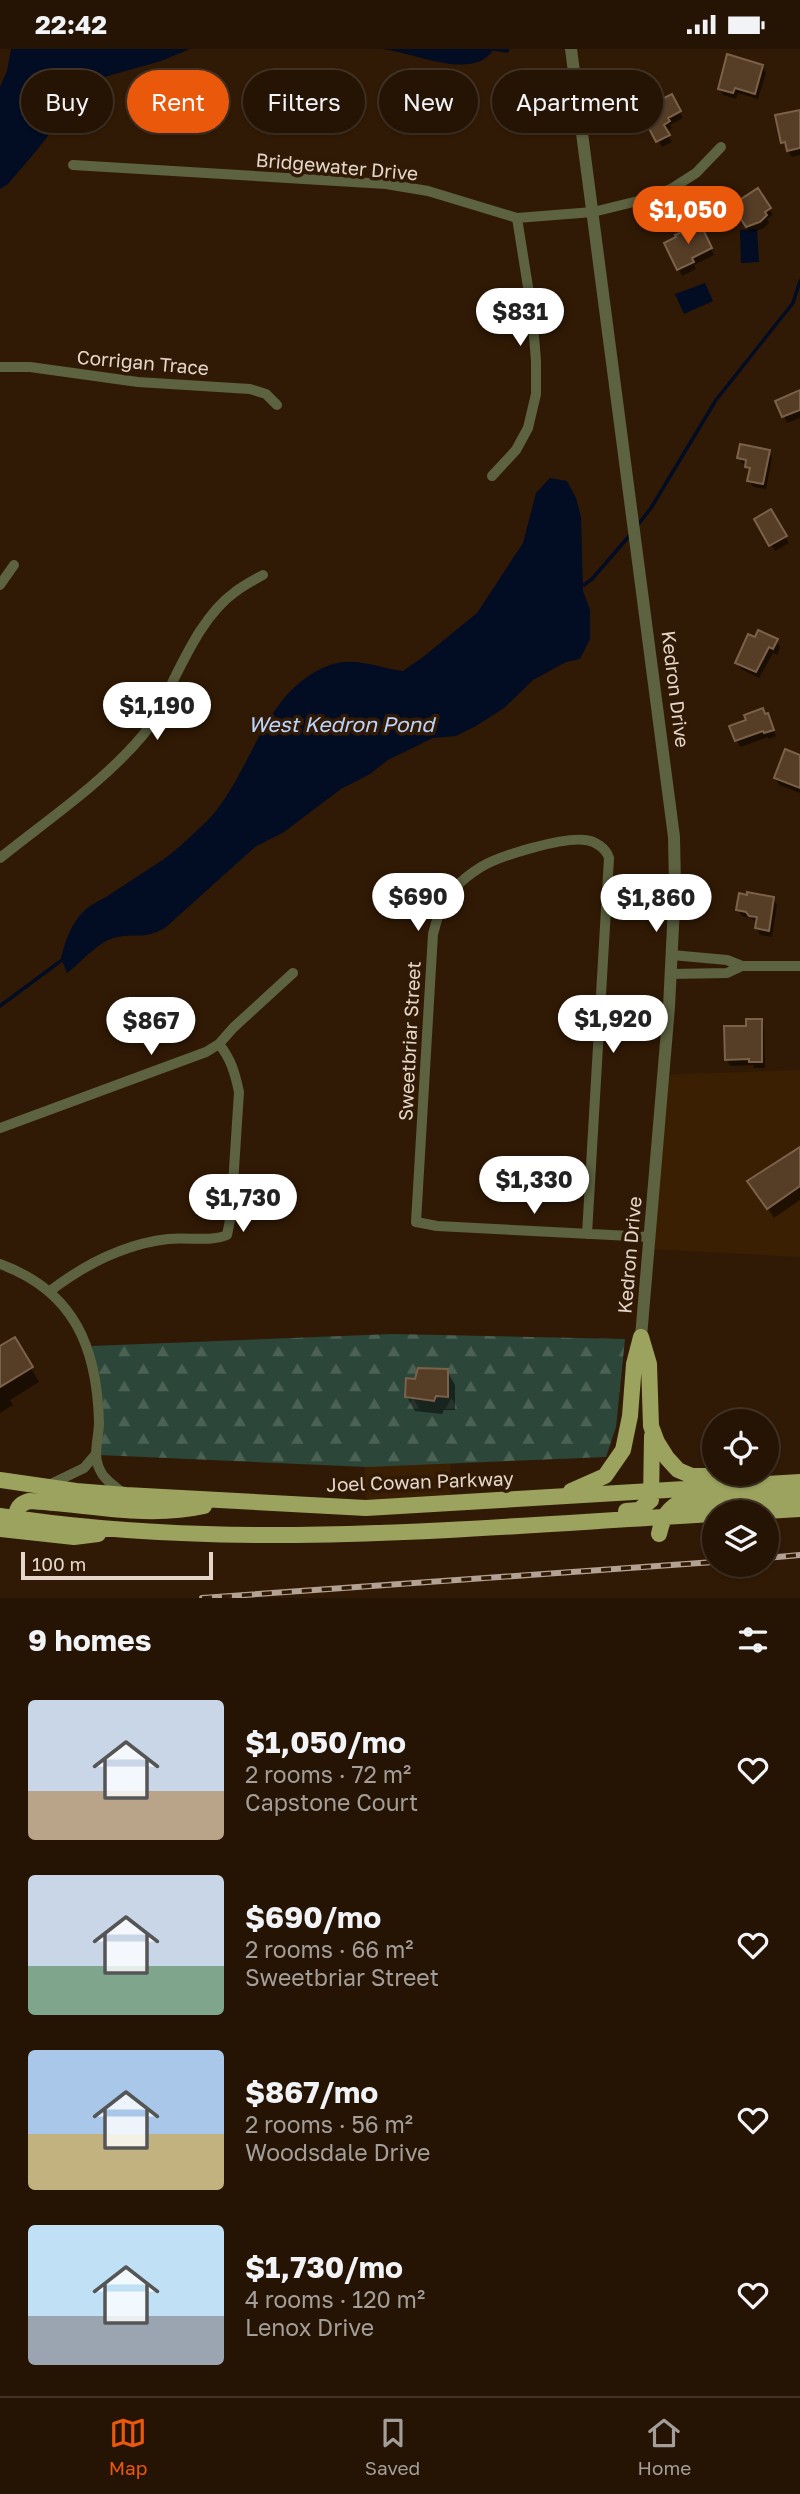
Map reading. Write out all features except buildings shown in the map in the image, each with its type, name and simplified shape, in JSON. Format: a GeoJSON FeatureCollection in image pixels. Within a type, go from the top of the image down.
{"type":"FeatureCollection","features":[{"type":"Feature","properties":{"kind":"main road"},"geometry":{"type":"LineString","coordinates":[[485,1528],[522,1517],[639,1510],[651,1500],[653,1492],[649,1364],[641,1338]]}},
{"type":"Feature","properties":{"kind":"main road"},"geometry":{"type":"LineString","coordinates":[[559,1496],[605,1476],[623,1450],[630,1416],[634,1364],[641,1338]]}},
{"type":"Feature","properties":{"kind":"main road"},"geometry":{"type":"LineString","coordinates":[[651,1426],[667,1458],[678,1470],[692,1476],[800,1472]]}},
{"type":"Feature","properties":{"kind":"main road","name":"Joel Cowan Parkway"},"geometry":{"type":"LineString","coordinates":[[0,1480],[126,1495],[366,1508],[800,1482]]}},
{"type":"Feature","properties":{"kind":"main road"},"geometry":{"type":"LineString","coordinates":[[659,1534],[663,1517],[671,1506],[684,1500],[800,1493]]}},
{"type":"Feature","properties":{"kind":"main road"},"geometry":{"type":"LineString","coordinates":[[8,1517],[21,1503],[29,1500],[150,1512],[185,1510],[223,1501]]}},
{"type":"Feature","properties":{"kind":"main road"},"geometry":{"type":"LineString","coordinates":[[779,1510],[800,1509]]}},
{"type":"Feature","properties":{"kind":"main road"},"geometry":{"type":"LineString","coordinates":[[8,1517],[125,1531],[340,1536],[702,1515]]}},
{"type":"Feature","properties":{"kind":"main road"},"geometry":{"type":"LineString","coordinates":[[0,1529],[74,1537],[125,1531]]}},
{"type":"Feature","properties":{"kind":"street","name":"Kedron Drive"},"geometry":{"type":"LineString","coordinates":[[571,49],[673,826],[675,886],[671,974],[641,1338]]}},
{"type":"Feature","properties":{"kind":"street","name":"Bridgewater Drive"},"geometry":{"type":"LineString","coordinates":[[74,165],[386,184],[428,191],[517,218],[593,212],[638,201],[671,189],[696,173],[721,147]]}},
{"type":"Feature","properties":{"kind":"street"},"geometry":{"type":"LineString","coordinates":[[492,477],[516,450],[528,428],[536,394],[532,311],[517,218]]}},
{"type":"Feature","properties":{"kind":"street","name":"Corrigan Trace"},"geometry":{"type":"LineString","coordinates":[[0,367],[30,367],[138,383],[250,389],[266,394],[277,405]]}},
{"type":"Feature","properties":{"kind":"street"},"geometry":{"type":"LineString","coordinates":[[0,585],[13,565]]}},
{"type":"Feature","properties":{"kind":"street"},"geometry":{"type":"LineString","coordinates":[[0,858],[126,753],[149,725],[195,640],[214,612],[234,593],[263,575]]}},
{"type":"Feature","properties":{"kind":"street","name":"Sweetbriar Street"},"geometry":{"type":"LineString","coordinates":[[575,839],[588,840],[606,851],[609,874],[587,1234],[416,1223],[433,934],[442,904],[457,886],[483,866],[544,845],[575,839]]}},
{"type":"Feature","properties":{"kind":"street"},"geometry":{"type":"LineString","coordinates":[[672,955],[727,960],[742,966],[800,966]]}},
{"type":"Feature","properties":{"kind":"street"},"geometry":{"type":"LineString","coordinates":[[671,974],[727,973],[742,966]]}},
{"type":"Feature","properties":{"kind":"street"},"geometry":{"type":"LineString","coordinates":[[0,1128],[187,1060],[219,1044],[293,973]]}},
{"type":"Feature","properties":{"kind":"street"},"geometry":{"type":"LineString","coordinates":[[50,1291],[83,1268],[131,1248],[169,1239],[218,1238],[227,1235],[231,1215],[239,1092],[229,1057],[219,1044]]}},
{"type":"Feature","properties":{"kind":"street"},"geometry":{"type":"LineString","coordinates":[[587,1234],[650,1237]]}},
{"type":"Feature","properties":{"kind":"street"},"geometry":{"type":"LineString","coordinates":[[0,1264],[29,1277],[50,1291],[74,1319],[90,1356],[96,1385],[99,1424],[96,1454],[101,1473],[126,1495]]}},
{"type":"Feature","properties":{"kind":"street"},"geometry":{"type":"LineString","coordinates":[[46,1486],[84,1468],[96,1454]]}},
{"type":"Feature","properties":{"kind":"shaded area"},"geometry":{"type":"Polygon","coordinates":[[[800,1070],[800,1257],[650,1249],[662,1075],[800,1070]]]}},
{"type":"Feature","properties":{"kind":"shaded area"},"geometry":{"type":"Polygon","coordinates":[[[358,1336],[449,1431],[452,1502],[366,1508],[358,1336]]]}},
{"type":"Feature","properties":{"kind":"green space"},"geometry":{"type":"Polygon","coordinates":[[[392,1334],[625,1339],[616,1427],[606,1457],[367,1467],[99,1455],[92,1346],[392,1334]]]}},
{"type":"Feature","properties":{"kind":"water"},"geometry":{"type":"Polygon","coordinates":[[[11,49],[190,49],[161,61],[113,75],[113,70],[21,70],[21,133],[50,133],[8,184],[0,189],[0,87],[7,71],[11,49]]]}},
{"type":"Feature","properties":{"kind":"water"},"geometry":{"type":"Polygon","coordinates":[[[381,49],[494,49],[484,59],[472,64],[457,64],[381,49]]]}},
{"type":"Feature","properties":{"kind":"water"},"geometry":{"type":"Polygon","coordinates":[[[757,229],[759,262],[741,263],[740,230],[757,229]]]}},
{"type":"Feature","properties":{"kind":"water"},"geometry":{"type":"Polygon","coordinates":[[[705,283],[713,301],[684,314],[675,294],[705,283]]]}},
{"type":"Feature","properties":{"kind":"water","name":"West Kedron Pond"},"geometry":{"type":"Polygon","coordinates":[[[550,478],[567,481],[576,498],[581,517],[583,591],[590,610],[590,639],[580,659],[566,662],[533,680],[504,708],[476,726],[456,736],[433,738],[388,760],[370,774],[341,789],[284,832],[255,847],[165,928],[146,935],[110,939],[67,973],[61,958],[69,933],[79,916],[169,855],[204,824],[234,783],[272,714],[288,694],[307,677],[330,665],[348,662],[403,671],[477,613],[523,543],[536,493],[550,478]]]}},
{"type":"Feature","properties":{"kind":"waterway"},"geometry":{"type":"LineString","coordinates":[[494,49],[508,49]]}},
{"type":"Feature","properties":{"kind":"waterway"},"geometry":{"type":"LineString","coordinates":[[637,526],[651,508],[716,400],[793,303],[800,281]]}},
{"type":"Feature","properties":{"kind":"waterway"},"geometry":{"type":"LineString","coordinates":[[584,585],[630,535]]}},
{"type":"Feature","properties":{"kind":"waterway"},"geometry":{"type":"LineString","coordinates":[[0,1006],[62,960]]}},
{"type":"Feature","properties":{"kind":"railway"},"geometry":{"type":"LineString","coordinates":[[779,1557],[800,1555]]}},
{"type":"Feature","properties":{"kind":"railway"},"geometry":{"type":"LineString","coordinates":[[202,1598],[702,1563]]}}]}
